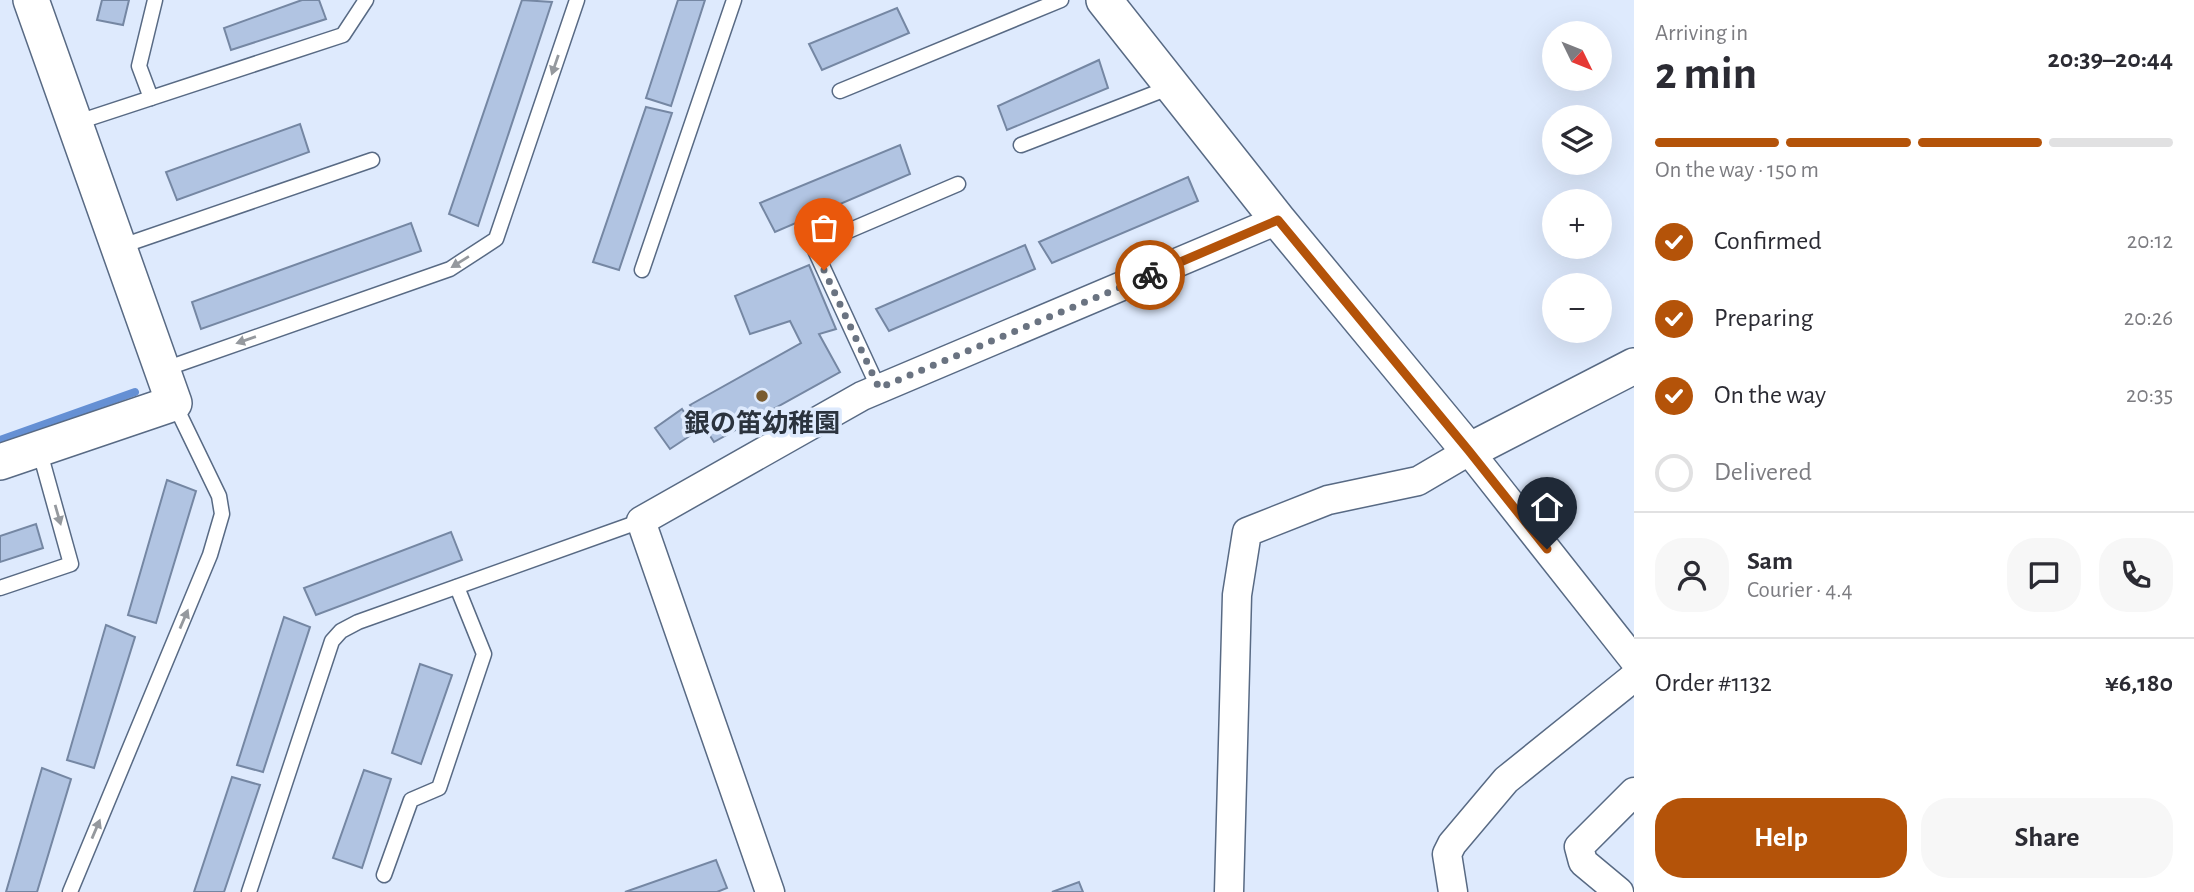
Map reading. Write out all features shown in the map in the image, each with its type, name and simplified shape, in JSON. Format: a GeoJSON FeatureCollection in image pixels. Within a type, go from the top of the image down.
{"type":"FeatureCollection","features":[{"type":"Feature","properties":{"kind":"street"},"geometry":{"type":"LineString","coordinates":[[0,462],[173,402],[32,0]]}},
{"type":"Feature","properties":{"kind":"street"},"geometry":{"type":"LineString","coordinates":[[1104,0],[1278,220],[1469,451],[1633,660],[1517,769],[1479,812],[1447,854],[1453,892]]}},
{"type":"Feature","properties":{"kind":"street"},"geometry":{"type":"LineString","coordinates":[[770,892],[641,521],[879,388],[1278,220]]}},
{"type":"Feature","properties":{"kind":"street"},"geometry":{"type":"LineString","coordinates":[[1230,892],[1237,595],[1247,532],[1328,500],[1418,481],[1469,451],[1634,366]]}},
{"type":"Feature","properties":{"kind":"street"},"geometry":{"type":"LineString","coordinates":[[1619,892],[1583,862],[1579,847],[1634,792]]}},
{"type":"Feature","properties":{"kind":"lane"},"geometry":{"type":"LineString","coordinates":[[151,98],[139,66],[155,0]]}},
{"type":"Feature","properties":{"kind":"lane"},"geometry":{"type":"LineString","coordinates":[[74,123],[343,35],[366,0]]}},
{"type":"Feature","properties":{"kind":"lane"},"geometry":{"type":"LineString","coordinates":[[162,370],[450,269],[496,239],[577,0]]}},
{"type":"Feature","properties":{"kind":"lane"},"geometry":{"type":"LineString","coordinates":[[642,270],[734,0]]}},
{"type":"Feature","properties":{"kind":"lane"},"geometry":{"type":"LineString","coordinates":[[841,91],[1061,0]]}},
{"type":"Feature","properties":{"kind":"lane"},"geometry":{"type":"LineString","coordinates":[[1021,145],[1172,87]]}},
{"type":"Feature","properties":{"kind":"lane"},"geometry":{"type":"LineString","coordinates":[[118,248],[372,160]]}},
{"type":"Feature","properties":{"kind":"lane"},"geometry":{"type":"LineString","coordinates":[[879,388],[813,246],[958,184]]}},
{"type":"Feature","properties":{"kind":"lane"},"geometry":{"type":"LineString","coordinates":[[70,892],[211,555],[222,514],[219,496],[173,402]]}},
{"type":"Feature","properties":{"kind":"lane"},"geometry":{"type":"LineString","coordinates":[[0,588],[71,564],[39,449]]}},
{"type":"Feature","properties":{"kind":"lane"},"geometry":{"type":"LineString","coordinates":[[249,892],[332,641],[341,631],[358,622],[641,521]]}},
{"type":"Feature","properties":{"kind":"lane"},"geometry":{"type":"LineString","coordinates":[[384,875],[411,800],[439,788],[484,654],[457,586]]}},
{"type":"Feature","properties":{"kind":"building"},"geometry":{"type":"Polygon","coordinates":[[[102,0],[129,0],[123,25],[97,20],[102,0]]]}},
{"type":"Feature","properties":{"kind":"building"},"geometry":{"type":"Polygon","coordinates":[[[302,0],[319,0],[326,19],[231,50],[224,28],[302,0]]]}},
{"type":"Feature","properties":{"kind":"building"},"geometry":{"type":"Polygon","coordinates":[[[522,0],[552,2],[478,226],[449,214],[522,0]]]}},
{"type":"Feature","properties":{"kind":"building"},"geometry":{"type":"Polygon","coordinates":[[[678,0],[705,0],[671,106],[646,98],[678,0]]]}},
{"type":"Feature","properties":{"kind":"building"},"geometry":{"type":"Polygon","coordinates":[[[897,8],[909,33],[822,70],[809,44],[897,8]]]}},
{"type":"Feature","properties":{"kind":"building"},"geometry":{"type":"Polygon","coordinates":[[[1099,60],[1108,88],[1007,130],[998,106],[1099,60]]]}},
{"type":"Feature","properties":{"kind":"building"},"geometry":{"type":"Polygon","coordinates":[[[646,107],[672,113],[619,270],[593,262],[646,107]]]}},
{"type":"Feature","properties":{"kind":"building"},"geometry":{"type":"Polygon","coordinates":[[[300,124],[309,152],[177,200],[166,172],[300,124]]]}},
{"type":"Feature","properties":{"kind":"building"},"geometry":{"type":"Polygon","coordinates":[[[900,145],[910,174],[775,232],[760,203],[900,145]]]}},
{"type":"Feature","properties":{"kind":"building"},"geometry":{"type":"Polygon","coordinates":[[[1188,177],[1198,201],[1052,263],[1039,242],[1188,177]]]}},
{"type":"Feature","properties":{"kind":"building"},"geometry":{"type":"Polygon","coordinates":[[[411,223],[421,251],[201,329],[192,302],[411,223]]]}},
{"type":"Feature","properties":{"kind":"building"},"geometry":{"type":"Polygon","coordinates":[[[1025,245],[1035,269],[889,331],[876,309],[1025,245]]]}},
{"type":"Feature","properties":{"kind":"building"},"geometry":{"type":"Polygon","coordinates":[[[809,265],[836,329],[819,334],[840,372],[714,442],[690,405],[801,343],[790,321],[750,334],[735,296],[809,265]]]}},
{"type":"Feature","properties":{"kind":"building"},"geometry":{"type":"Polygon","coordinates":[[[682,409],[697,431],[670,449],[655,428],[682,409]]]}},
{"type":"Feature","properties":{"kind":"building"},"geometry":{"type":"Polygon","coordinates":[[[167,480],[196,491],[156,623],[128,615],[167,480]]]}},
{"type":"Feature","properties":{"kind":"building"},"geometry":{"type":"Polygon","coordinates":[[[36,524],[43,548],[0,562],[0,536],[36,524]]]}},
{"type":"Feature","properties":{"kind":"building"},"geometry":{"type":"Polygon","coordinates":[[[451,532],[462,560],[316,615],[304,588],[451,532]]]}},
{"type":"Feature","properties":{"kind":"building"},"geometry":{"type":"Polygon","coordinates":[[[284,617],[310,627],[263,772],[237,765],[284,617]]]}},
{"type":"Feature","properties":{"kind":"building"},"geometry":{"type":"Polygon","coordinates":[[[106,625],[135,637],[94,768],[67,760],[106,625]]]}},
{"type":"Feature","properties":{"kind":"building"},"geometry":{"type":"Polygon","coordinates":[[[420,664],[452,675],[421,764],[392,753],[420,664]]]}},
{"type":"Feature","properties":{"kind":"building"},"geometry":{"type":"Polygon","coordinates":[[[42,768],[71,779],[37,892],[6,892],[42,768]]]}},
{"type":"Feature","properties":{"kind":"building"},"geometry":{"type":"Polygon","coordinates":[[[364,770],[391,779],[362,868],[333,858],[364,770]]]}},
{"type":"Feature","properties":{"kind":"building"},"geometry":{"type":"Polygon","coordinates":[[[232,777],[260,785],[224,892],[194,892],[232,777]]]}},
{"type":"Feature","properties":{"kind":"building"},"geometry":{"type":"Polygon","coordinates":[[[716,860],[727,888],[717,892],[625,892],[716,860]]]}},
{"type":"Feature","properties":{"kind":"building"},"geometry":{"type":"Polygon","coordinates":[[[1079,882],[1083,892],[1052,892],[1079,882]]]}},
{"type":"Feature","properties":{"kind":"waterway"},"geometry":{"type":"LineString","coordinates":[[0,440],[135,392]]}},
{"type":"Feature","properties":{"kind":"way so far"},"geometry":{"type":"LineString","coordinates":[[824,270],[879,388],[1150,275]]}},
{"type":"Feature","properties":{"kind":"place","name":"銀の笛幼稚園"},"geometry":{"type":"Point","coordinates":[762,396]}},
{"type":"Feature","properties":{"kind":"route"},"geometry":{"type":"LineString","coordinates":[[1150,275],[1278,220],[1547,549]]}}]}
